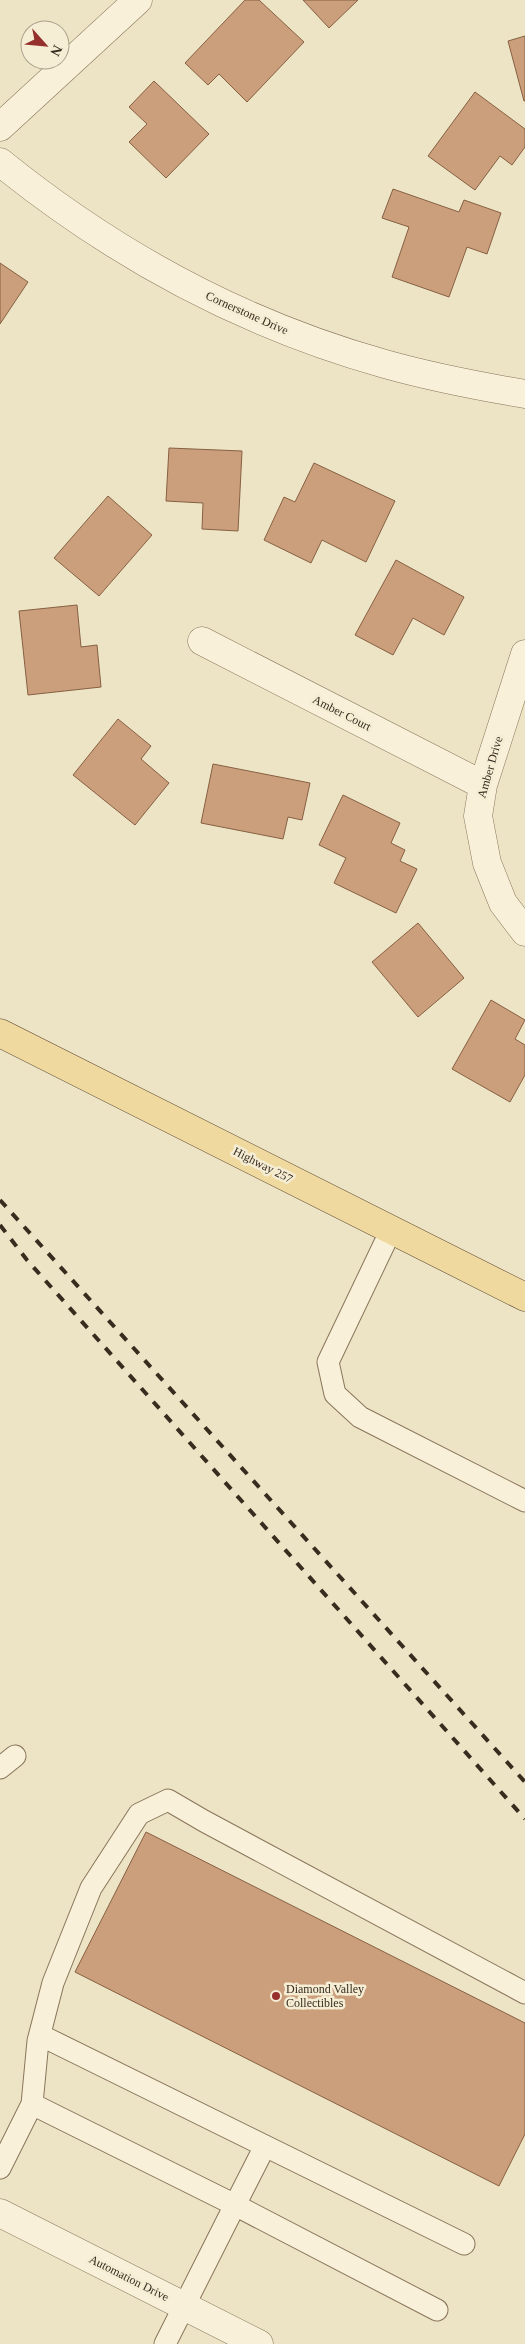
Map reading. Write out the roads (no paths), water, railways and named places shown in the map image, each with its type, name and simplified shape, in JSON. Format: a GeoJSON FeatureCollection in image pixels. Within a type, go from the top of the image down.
{"type":"FeatureCollection","features":[{"type":"Feature","properties":{"kind":"main road","name":"Highway 257"},"geometry":{"type":"LineString","coordinates":[[0,1033],[525,1298]]}},
{"type":"Feature","properties":{"kind":"street"},"geometry":{"type":"LineString","coordinates":[[0,126],[138,0]]}},
{"type":"Feature","properties":{"kind":"street","name":"Cornerstone Drive"},"geometry":{"type":"LineString","coordinates":[[0,162],[48,201],[92,231],[168,277],[238,311],[305,339],[385,364],[460,382],[525,394]]}},
{"type":"Feature","properties":{"kind":"street","name":"Amber Court"},"geometry":{"type":"LineString","coordinates":[[202,641],[483,785]]}},
{"type":"Feature","properties":{"kind":"street","name":"Amber Drive"},"geometry":{"type":"LineString","coordinates":[[525,654],[483,785],[478,816],[486,863],[503,903],[525,932]]}},
{"type":"Feature","properties":{"kind":"street","name":"Automation Drive"},"geometry":{"type":"LineString","coordinates":[[0,2213],[259,2344]]}},
{"type":"Feature","properties":{"kind":"lane"},"geometry":{"type":"LineString","coordinates":[[392,1230],[328,1362],[336,1394],[360,1417],[525,1501]]}},
{"type":"Feature","properties":{"kind":"lane"},"geometry":{"type":"LineString","coordinates":[[0,2168],[32,2104],[40,2035],[53,1983],[92,1888],[139,1814],[168,1800],[525,1993]]}},
{"type":"Feature","properties":{"kind":"lane"},"geometry":{"type":"LineString","coordinates":[[40,2035],[464,2244]]}},
{"type":"Feature","properties":{"kind":"lane"},"geometry":{"type":"LineString","coordinates":[[32,2104],[235,2205],[437,2310]]}},
{"type":"Feature","properties":{"kind":"lane"},"geometry":{"type":"LineString","coordinates":[[164,2344],[265,2146]]}},
{"type":"Feature","properties":{"kind":"railway"},"geometry":{"type":"LineString","coordinates":[[0,1200],[525,1782]]}},
{"type":"Feature","properties":{"kind":"railway"},"geometry":{"type":"LineString","coordinates":[[0,1225],[27,1260],[525,1819]]}},
{"type":"Feature","properties":{"kind":"place","name":"Diamond Valley Collectibles"},"geometry":{"type":"Point","coordinates":[276,1996]}}]}
